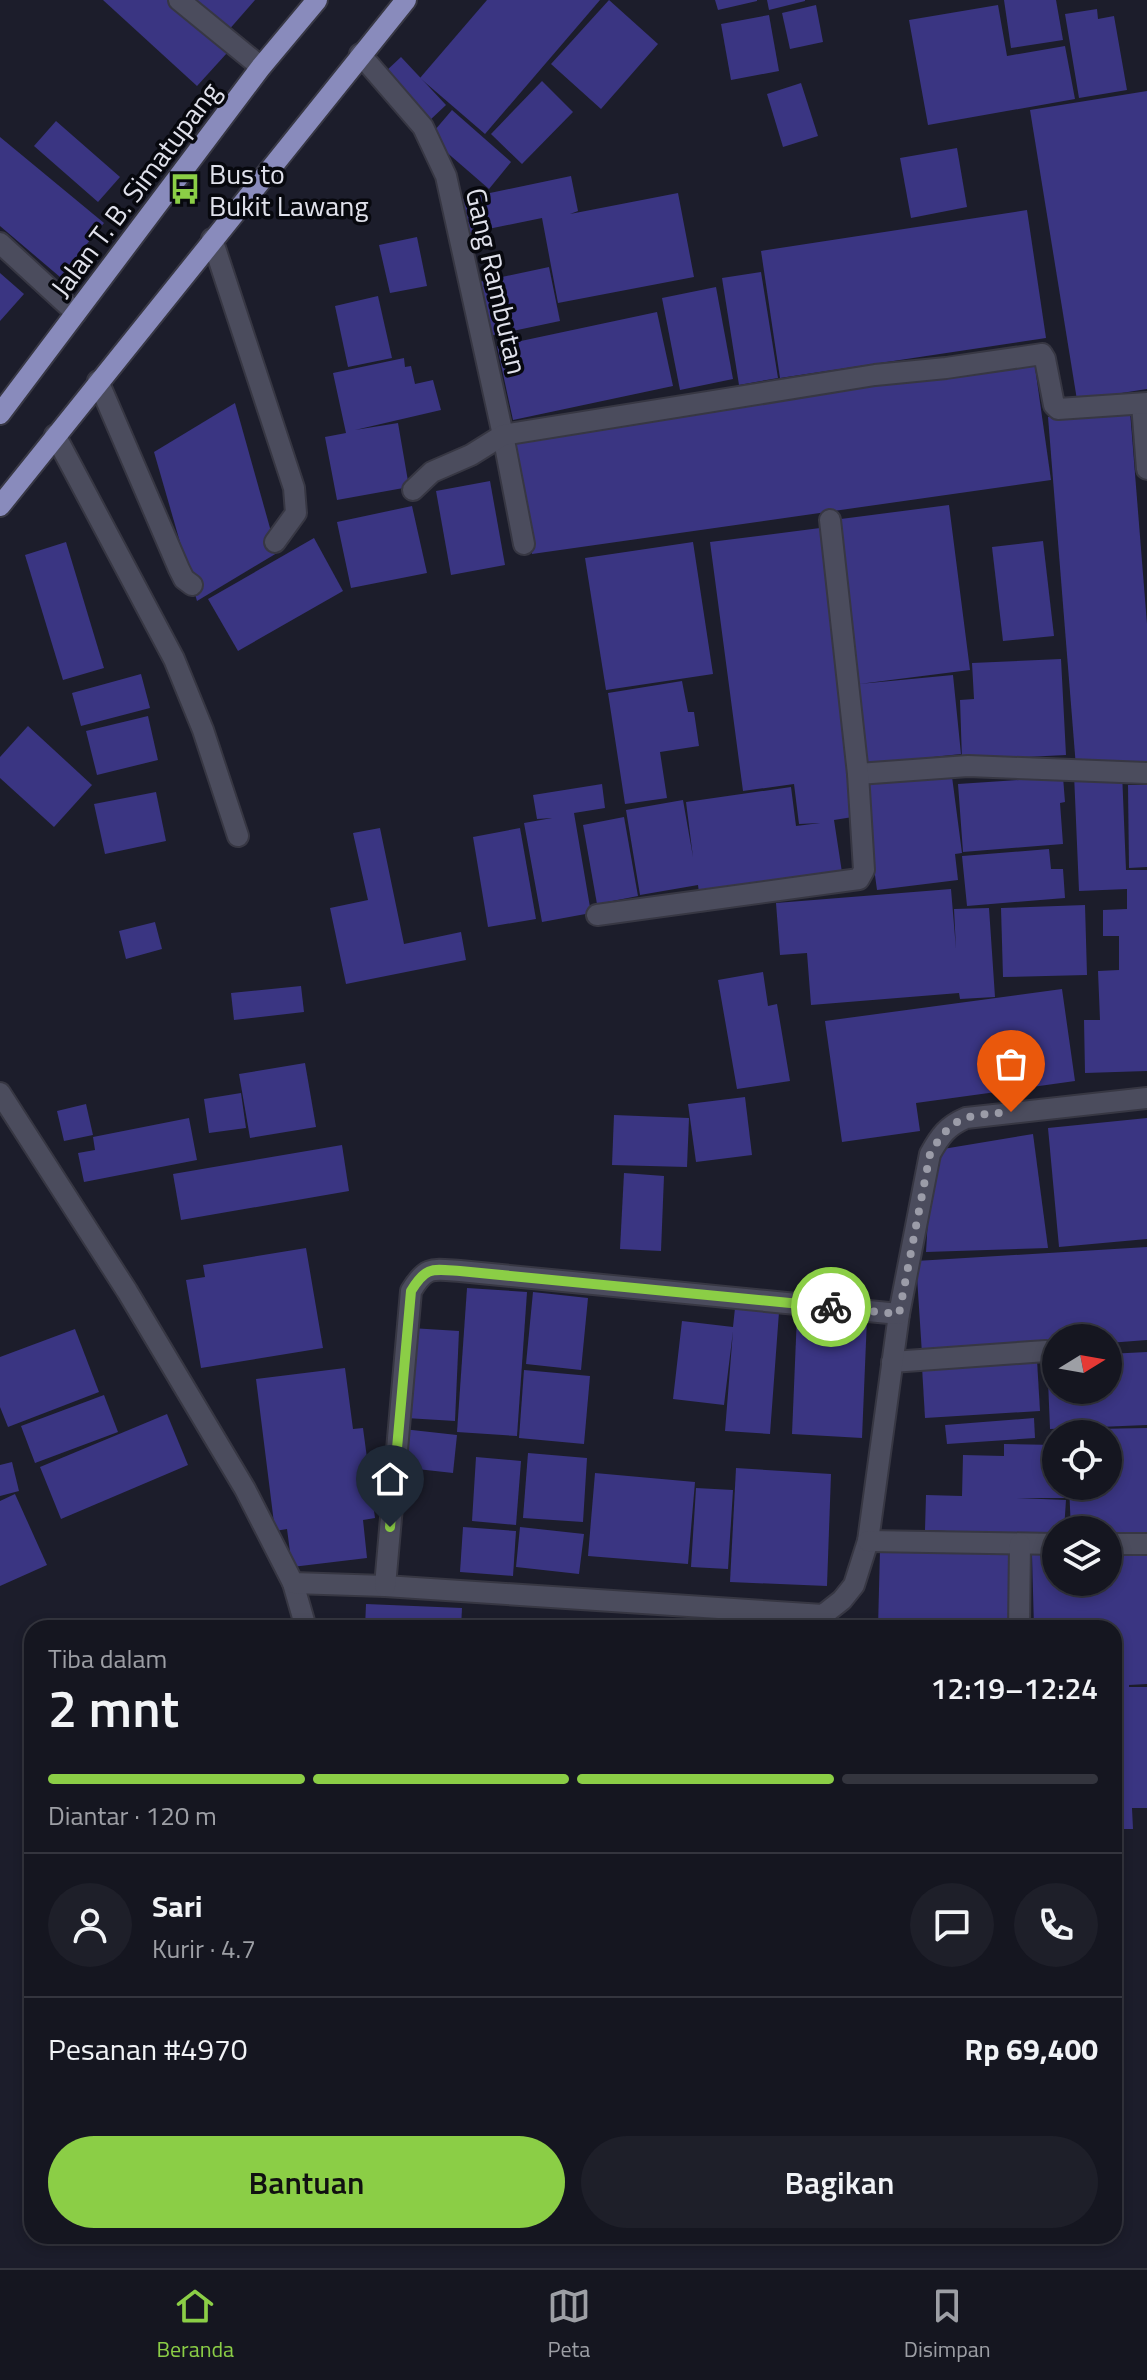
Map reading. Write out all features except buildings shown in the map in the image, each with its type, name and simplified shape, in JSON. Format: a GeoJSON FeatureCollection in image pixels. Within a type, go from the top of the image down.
{"type":"FeatureCollection","features":[{"type":"Feature","properties":{"kind":"main road","name":"Jalan T. B. Simatupang"},"geometry":{"type":"LineString","coordinates":[[0,414],[261,67],[317,0]]}},
{"type":"Feature","properties":{"kind":"main road"},"geometry":{"type":"LineString","coordinates":[[0,506],[406,0]]}},
{"type":"Feature","properties":{"kind":"street"},"geometry":{"type":"LineString","coordinates":[[179,0],[261,67]]}},
{"type":"Feature","properties":{"kind":"street","name":"Gang Rambutan"},"geometry":{"type":"LineString","coordinates":[[360,54],[423,127],[446,176],[524,544]]}},
{"type":"Feature","properties":{"kind":"street"},"geometry":{"type":"LineString","coordinates":[[212,239],[294,488],[296,513],[275,542]]}},
{"type":"Feature","properties":{"kind":"street"},"geometry":{"type":"LineString","coordinates":[[0,243],[76,313]]}},
{"type":"Feature","properties":{"kind":"street"},"geometry":{"type":"LineString","coordinates":[[413,490],[432,472],[471,455],[503,435],[875,375],[1042,354],[1054,405],[1058,409],[1145,404],[1147,469]]}},
{"type":"Feature","properties":{"kind":"street"},"geometry":{"type":"LineString","coordinates":[[98,381],[179,569],[184,579],[192,585]]}},
{"type":"Feature","properties":{"kind":"street"},"geometry":{"type":"LineString","coordinates":[[55,435],[174,659],[203,730],[238,836]]}},
{"type":"Feature","properties":{"kind":"street"},"geometry":{"type":"LineString","coordinates":[[597,915],[859,879],[864,870],[858,774],[830,520]]}},
{"type":"Feature","properties":{"kind":"street"},"geometry":{"type":"LineString","coordinates":[[858,774],[968,766],[1147,773]]}},
{"type":"Feature","properties":{"kind":"street"},"geometry":{"type":"LineString","coordinates":[[0,1093],[135,1304],[245,1489],[293,1583],[304,1620]]}},
{"type":"Feature","properties":{"kind":"street"},"geometry":{"type":"LineString","coordinates":[[293,1583],[385,1586],[823,1615],[842,1600],[854,1585],[868,1541],[899,1314],[930,1154],[942,1133],[952,1124],[984,1115],[1147,1098]]}},
{"type":"Feature","properties":{"kind":"street"},"geometry":{"type":"LineString","coordinates":[[385,1586],[411,1291],[421,1274],[431,1269],[460,1271],[899,1314]]}},
{"type":"Feature","properties":{"kind":"street"},"geometry":{"type":"LineString","coordinates":[[892,1362],[1042,1351]]}},
{"type":"Feature","properties":{"kind":"street"},"geometry":{"type":"LineString","coordinates":[[868,1541],[1042,1544]]}},
{"type":"Feature","properties":{"kind":"street"},"geometry":{"type":"LineString","coordinates":[[1019,1620],[1020,1544]]}},
{"type":"Feature","properties":{"kind":"street"},"geometry":{"type":"LineString","coordinates":[[1122,1544],[1147,1544]]}},
{"type":"Feature","properties":{"kind":"way so far"},"geometry":{"type":"LineString","coordinates":[[831,1307],[899,1314],[930,1154],[942,1133],[952,1124],[966,1118],[1011,1112]]}},
{"type":"Feature","properties":{"kind":"place","name":"Bus to Bukit Lawang"},"geometry":{"type":"Point","coordinates":[185,189]}},
{"type":"Feature","properties":{"kind":"route"},"geometry":{"type":"LineString","coordinates":[[390,1527],[411,1291],[421,1274],[431,1269],[831,1307]]}}]}
